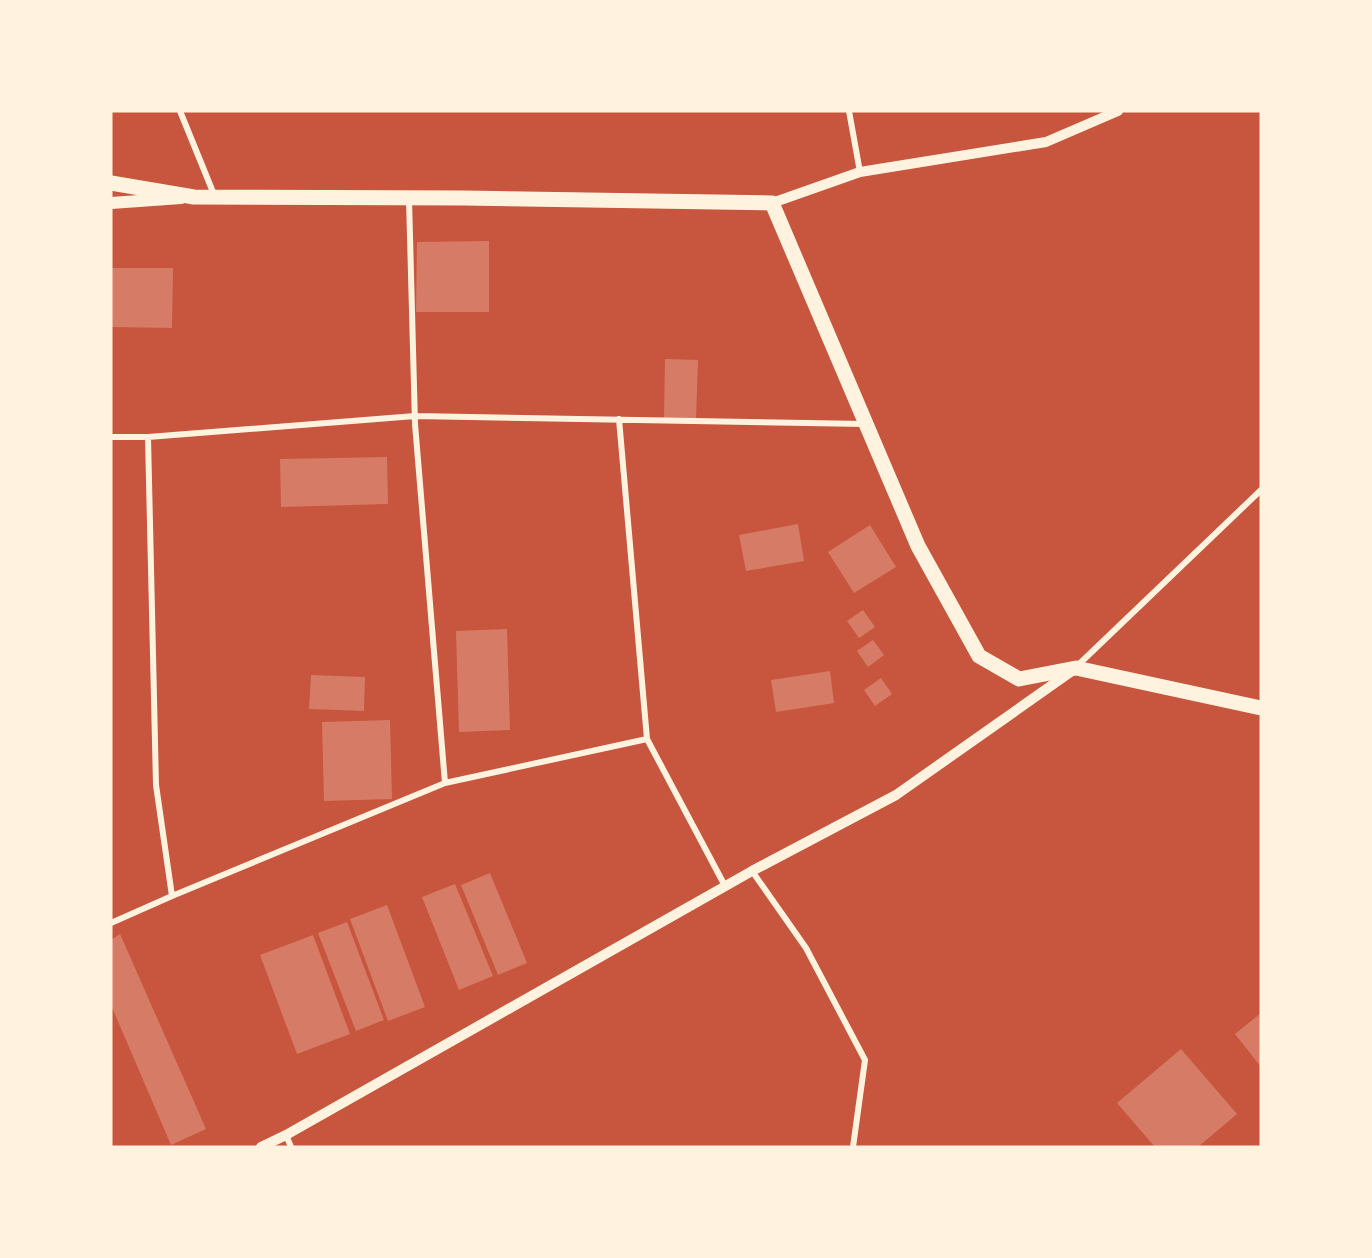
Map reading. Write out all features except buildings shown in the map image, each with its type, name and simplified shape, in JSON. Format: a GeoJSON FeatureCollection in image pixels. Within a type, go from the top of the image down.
{"type":"FeatureCollection","features":[{"type":"Feature","properties":{"kind":"main road"},"geometry":{"type":"LineString","coordinates":[[111,183],[194,197],[215,198],[772,203],[918,546],[979,656],[1019,679],[1076,668],[1261,708]]}},
{"type":"Feature","properties":{"kind":"main road"},"geometry":{"type":"LineString","coordinates":[[111,203],[194,197]]}},
{"type":"Feature","properties":{"kind":"street"},"geometry":{"type":"LineString","coordinates":[[180,111],[215,198]]}},
{"type":"Feature","properties":{"kind":"street"},"geometry":{"type":"LineString","coordinates":[[849,111],[860,172]]}},
{"type":"Feature","properties":{"kind":"street"},"geometry":{"type":"LineString","coordinates":[[772,203],[860,172],[1046,142],[1117,111]]}},
{"type":"Feature","properties":{"kind":"street"},"geometry":{"type":"LineString","coordinates":[[409,198],[415,416],[445,783]]}},
{"type":"Feature","properties":{"kind":"street"},"geometry":{"type":"LineString","coordinates":[[111,437],[148,437],[415,416],[866,424]]}},
{"type":"Feature","properties":{"kind":"street"},"geometry":{"type":"LineString","coordinates":[[619,419],[647,739],[725,886]]}},
{"type":"Feature","properties":{"kind":"street"},"geometry":{"type":"LineString","coordinates":[[148,437],[156,785],[172,896]]}},
{"type":"Feature","properties":{"kind":"street"},"geometry":{"type":"LineString","coordinates":[[261,1147],[286,1135],[752,870],[896,795],[1076,668],[1261,490]]}},
{"type":"Feature","properties":{"kind":"street"},"geometry":{"type":"LineString","coordinates":[[111,923],[445,783],[647,739]]}},
{"type":"Feature","properties":{"kind":"street"},"geometry":{"type":"LineString","coordinates":[[752,870],[806,948],[865,1060],[853,1147]]}},
{"type":"Feature","properties":{"kind":"street"},"geometry":{"type":"LineString","coordinates":[[286,1135],[291,1147]]}}]}
